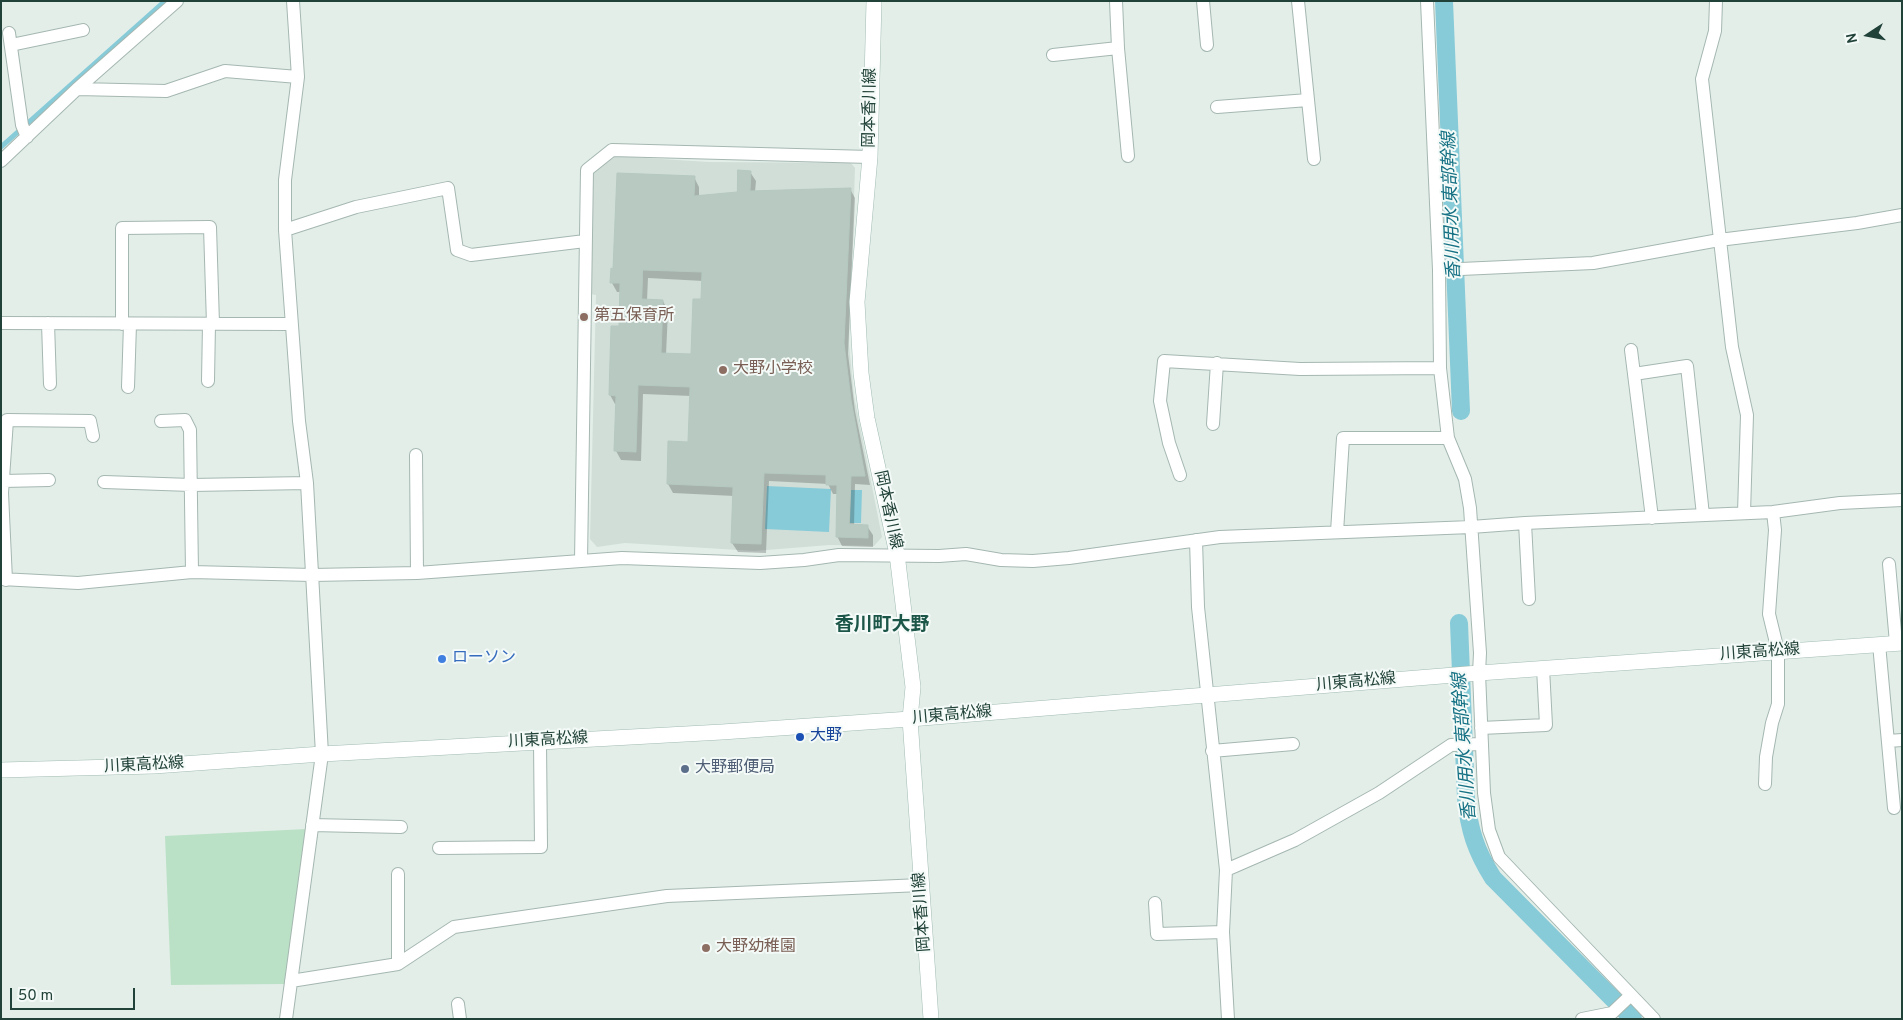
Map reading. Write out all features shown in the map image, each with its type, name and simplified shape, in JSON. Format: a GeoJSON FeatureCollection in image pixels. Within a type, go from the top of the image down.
{"type":"FeatureCollection","features":[{"type":"Feature","properties":{"kind":"main road","name":"岡本香川線"},"geometry":{"type":"LineString","coordinates":[[874,1],[870,157],[857,302],[860,373],[867,418],[897,554],[913,686],[910,719],[931,1019]]}},
{"type":"Feature","properties":{"kind":"main road","name":"川東高松線"},"geometry":{"type":"LineString","coordinates":[[1,770],[154,766],[322,754],[910,719],[1479,672],[1899,643]]}},
{"type":"Feature","properties":{"kind":"street"},"geometry":{"type":"LineString","coordinates":[[1,161],[25,132],[177,1]]}},
{"type":"Feature","properties":{"kind":"street"},"geometry":{"type":"LineString","coordinates":[[286,1019],[322,754],[307,483],[299,421],[285,230],[285,180],[298,76],[293,1]]}},
{"type":"Feature","properties":{"kind":"street"},"geometry":{"type":"LineString","coordinates":[[1116,1],[1118,48],[1128,156]]}},
{"type":"Feature","properties":{"kind":"street"},"geometry":{"type":"LineString","coordinates":[[1203,1],[1207,45]]}},
{"type":"Feature","properties":{"kind":"street"},"geometry":{"type":"LineString","coordinates":[[1298,1],[1314,159]]}},
{"type":"Feature","properties":{"kind":"street"},"geometry":{"type":"LineString","coordinates":[[1428,1],[1439,270],[1440,368],[1448,438],[1465,479],[1471,527],[1480,653],[1481,744],[1484,793],[1489,830],[1499,857],[1654,1019]]}},
{"type":"Feature","properties":{"kind":"street"},"geometry":{"type":"LineString","coordinates":[[1716,1],[1715,31],[1702,79],[1732,347],[1747,415],[1744,513]]}},
{"type":"Feature","properties":{"kind":"street"},"geometry":{"type":"LineString","coordinates":[[25,132],[10,39],[83,30]]}},
{"type":"Feature","properties":{"kind":"street"},"geometry":{"type":"LineString","coordinates":[[1054,55],[1118,48]]}},
{"type":"Feature","properties":{"kind":"street"},"geometry":{"type":"LineString","coordinates":[[77,89],[166,90],[225,71],[298,76]]}},
{"type":"Feature","properties":{"kind":"street"},"geometry":{"type":"LineString","coordinates":[[1217,107],[1308,100]]}},
{"type":"Feature","properties":{"kind":"street"},"geometry":{"type":"LineString","coordinates":[[581,561],[587,170],[612,150],[870,157]]}},
{"type":"Feature","properties":{"kind":"street"},"geometry":{"type":"LineString","coordinates":[[285,230],[356,207],[448,188],[457,250],[471,255],[585,240]]}},
{"type":"Feature","properties":{"kind":"street"},"geometry":{"type":"LineString","coordinates":[[1439,270],[1592,263],[1720,240],[1857,223],[1902,215]]}},
{"type":"Feature","properties":{"kind":"street"},"geometry":{"type":"LineString","coordinates":[[128,387],[122,228],[210,226],[211,324],[208,381]]}},
{"type":"Feature","properties":{"kind":"street"},"geometry":{"type":"LineString","coordinates":[[1,323],[291,324]]}},
{"type":"Feature","properties":{"kind":"street"},"geometry":{"type":"LineString","coordinates":[[48,324],[50,384]]}},
{"type":"Feature","properties":{"kind":"street"},"geometry":{"type":"LineString","coordinates":[[1631,350],[1652,518]]}},
{"type":"Feature","properties":{"kind":"street"},"geometry":{"type":"LineString","coordinates":[[1180,475],[1169,443],[1160,401],[1164,360],[1300,370],[1440,368]]}},
{"type":"Feature","properties":{"kind":"street"},"geometry":{"type":"LineString","coordinates":[[1213,424],[1217,363]]}},
{"type":"Feature","properties":{"kind":"street"},"geometry":{"type":"LineString","coordinates":[[1634,374],[1687,366],[1704,515]]}},
{"type":"Feature","properties":{"kind":"street"},"geometry":{"type":"LineString","coordinates":[[93,436],[90,420],[7,420],[3,481],[4,580],[78,583],[192,572],[312,576],[418,573],[622,558],[760,563],[839,555],[897,554],[939,556],[966,554],[1001,560],[1032,560],[1069,558],[1220,537],[1773,512],[1840,503],[1902,500]]}},
{"type":"Feature","properties":{"kind":"street"},"geometry":{"type":"LineString","coordinates":[[161,421],[185,420],[190,430],[192,572]]}},
{"type":"Feature","properties":{"kind":"street"},"geometry":{"type":"LineString","coordinates":[[1337,532],[1343,438],[1448,438]]}},
{"type":"Feature","properties":{"kind":"street"},"geometry":{"type":"LineString","coordinates":[[416,455],[418,573]]}},
{"type":"Feature","properties":{"kind":"street"},"geometry":{"type":"LineString","coordinates":[[3,481],[49,480]]}},
{"type":"Feature","properties":{"kind":"street"},"geometry":{"type":"LineString","coordinates":[[104,482],[191,485],[307,483]]}},
{"type":"Feature","properties":{"kind":"street"},"geometry":{"type":"LineString","coordinates":[[1765,784],[1767,749],[1778,704],[1778,651],[1769,614],[1775,530],[1773,512]]}},
{"type":"Feature","properties":{"kind":"street"},"geometry":{"type":"LineString","coordinates":[[1525,523],[1529,599]]}},
{"type":"Feature","properties":{"kind":"street"},"geometry":{"type":"LineString","coordinates":[[1196,540],[1198,607],[1226,870],[1223,932],[1228,1019]]}},
{"type":"Feature","properties":{"kind":"street"},"geometry":{"type":"LineString","coordinates":[[1889,564],[1899,643]]}},
{"type":"Feature","properties":{"kind":"street"},"geometry":{"type":"LineString","coordinates":[[1879,644],[1894,808]]}},
{"type":"Feature","properties":{"kind":"street"},"geometry":{"type":"LineString","coordinates":[[1482,728],[1546,725],[1543,668]]}},
{"type":"Feature","properties":{"kind":"street"},"geometry":{"type":"LineString","coordinates":[[1888,741],[1902,740]]}},
{"type":"Feature","properties":{"kind":"street"},"geometry":{"type":"LineString","coordinates":[[439,848],[541,847],[540,742]]}},
{"type":"Feature","properties":{"kind":"street"},"geometry":{"type":"LineString","coordinates":[[1212,751],[1292,744]]}},
{"type":"Feature","properties":{"kind":"street"},"geometry":{"type":"LineString","coordinates":[[1226,870],[1295,840],[1379,793],[1451,745],[1481,744]]}},
{"type":"Feature","properties":{"kind":"street"},"geometry":{"type":"LineString","coordinates":[[312,826],[401,827]]}},
{"type":"Feature","properties":{"kind":"street"},"geometry":{"type":"LineString","coordinates":[[398,874],[398,964]]}},
{"type":"Feature","properties":{"kind":"street"},"geometry":{"type":"LineString","coordinates":[[291,981],[398,964],[454,928],[463,926],[667,896],[921,885]]}},
{"type":"Feature","properties":{"kind":"street"},"geometry":{"type":"LineString","coordinates":[[1155,903],[1156,934],[1223,932]]}},
{"type":"Feature","properties":{"kind":"street"},"geometry":{"type":"LineString","coordinates":[[1582,1019],[1612,1013],[1630,996]]}},
{"type":"Feature","properties":{"kind":"street"},"geometry":{"type":"LineString","coordinates":[[458,1004],[460,1019]]}},
{"type":"Feature","properties":{"kind":"shaded area","name":"大野小学校"},"geometry":{"type":"Polygon","coordinates":[[[615,156],[709,162],[851,163],[855,168],[849,344],[854,396],[882,537],[874,546],[830,545],[754,551],[625,543],[597,547],[590,539],[596,295],[590,294],[592,174],[615,156]]]}},
{"type":"Feature","properties":{"kind":"green space"},"geometry":{"type":"Polygon","coordinates":[[[307,829],[285,984],[171,985],[165,836],[307,829]]]}},
{"type":"Feature","properties":{"kind":"water"},"geometry":{"type":"Polygon","coordinates":[[[767,486],[831,489],[829,532],[765,529],[767,486]]]}},
{"type":"Feature","properties":{"kind":"water"},"geometry":{"type":"Polygon","coordinates":[[[851,490],[862,490],[861,523],[850,523],[851,490]]]}},
{"type":"Feature","properties":{"kind":"building","name":"大野小学校"},"geometry":{"type":"Polygon","coordinates":[[[738,170],[751,171],[750,191],[851,188],[844,343],[851,400],[865,476],[851,476],[849,524],[868,525],[868,538],[836,537],[837,485],[826,485],[826,475],[764,473],[761,544],[731,543],[733,487],[667,484],[668,441],[688,442],[690,387],[638,385],[636,452],[614,451],[616,396],[609,395],[611,326],[619,326],[620,283],[610,283],[611,268],[613,269],[617,173],[695,176],[694,196],[737,192],[738,170]],[[643,270],[642,299],[663,300],[661,353],[691,354],[693,299],[701,299],[702,272],[643,270]]]}},
{"type":"Feature","properties":{"kind":"waterway"},"geometry":{"type":"LineString","coordinates":[[1,147],[165,1]]}},
{"type":"Feature","properties":{"kind":"waterway","name":"香川用水 東部幹線"},"geometry":{"type":"LineString","coordinates":[[1444,1],[1461,411]]}},
{"type":"Feature","properties":{"kind":"waterway","name":"香川用水 東部幹線"},"geometry":{"type":"LineString","coordinates":[[1459,623],[1466,798],[1471,830],[1482,859],[1493,878],[1633,1019]]}},
{"type":"Feature","properties":{"kind":"place","name":"第五保育所"},"geometry":{"type":"Point","coordinates":[584,317]}},
{"type":"Feature","properties":{"kind":"place","name":"大野小学校"},"geometry":{"type":"Point","coordinates":[723,370]}},
{"type":"Feature","properties":{"kind":"place","name":"ローソン"},"geometry":{"type":"Point","coordinates":[442,659]}},
{"type":"Feature","properties":{"kind":"place","name":"大野"},"geometry":{"type":"Point","coordinates":[800,737]}},
{"type":"Feature","properties":{"kind":"place","name":"大野郵便局"},"geometry":{"type":"Point","coordinates":[685,769]}},
{"type":"Feature","properties":{"kind":"place","name":"大野幼稚園"},"geometry":{"type":"Point","coordinates":[706,948]}},
{"type":"Feature","properties":{"kind":"district","name":"香川町大野"},"geometry":{"type":"Point","coordinates":[882,626]}}]}
